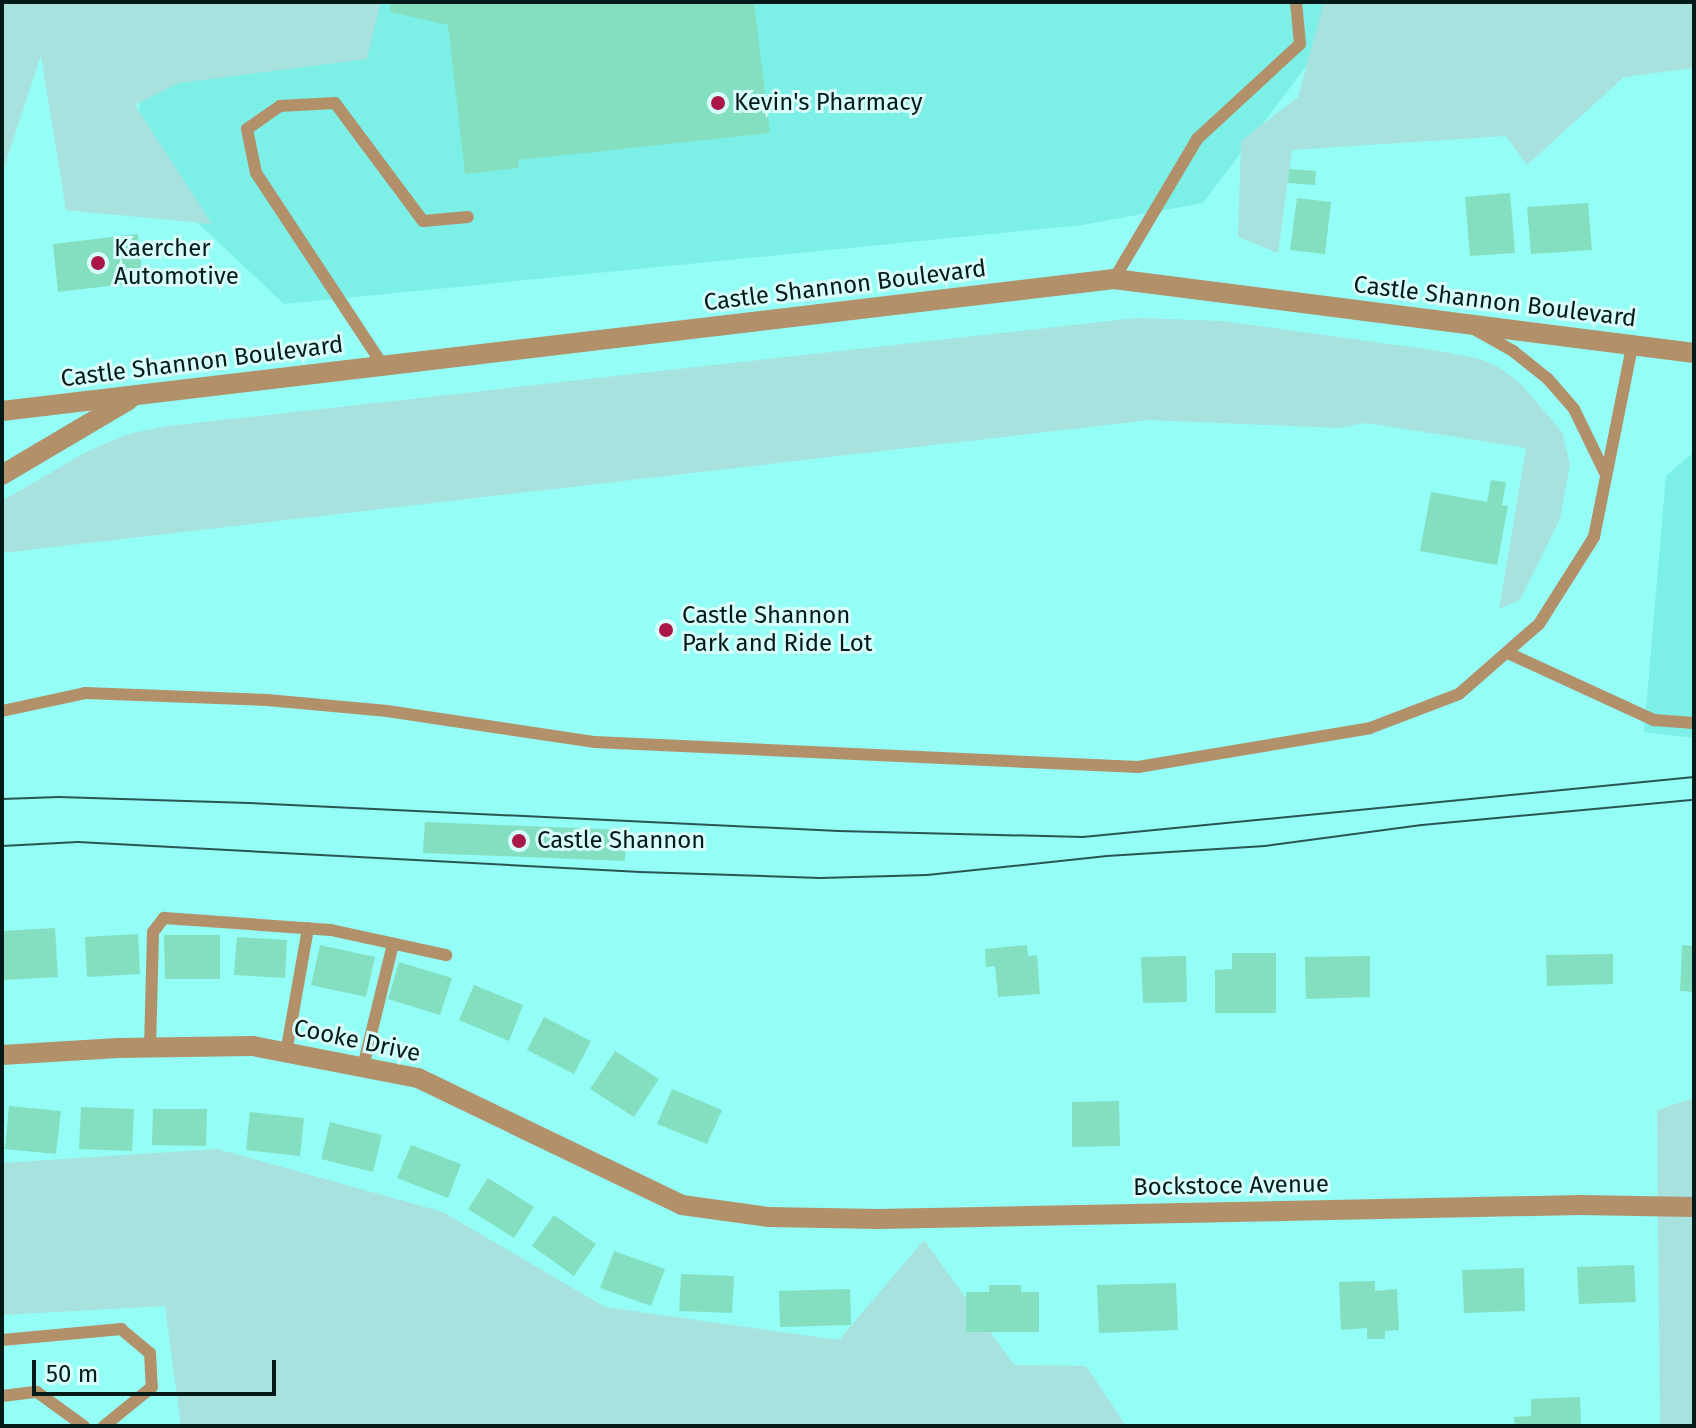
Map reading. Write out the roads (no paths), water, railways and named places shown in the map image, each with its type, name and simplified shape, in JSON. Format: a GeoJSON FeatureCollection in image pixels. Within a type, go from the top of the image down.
{"type":"FeatureCollection","features":[{"type":"Feature","properties":{"kind":"street","name":"Castle Shannon Boulevard"},"geometry":{"type":"LineString","coordinates":[[2,411],[1114,279],[1694,353]]}},
{"type":"Feature","properties":{"kind":"street"},"geometry":{"type":"LineString","coordinates":[[2,475],[135,396]]}},
{"type":"Feature","properties":{"kind":"street","name":"Cooke Drive"},"geometry":{"type":"LineString","coordinates":[[2,1055],[253,1046],[418,1078],[682,1205],[769,1217]]}},
{"type":"Feature","properties":{"kind":"street","name":"Bockstoce Avenue"},"geometry":{"type":"LineString","coordinates":[[769,1217],[878,1219],[1580,1205],[1694,1207]]}},
{"type":"Feature","properties":{"kind":"lane"},"geometry":{"type":"LineString","coordinates":[[1114,279],[1197,139],[1300,44],[1296,2]]}},
{"type":"Feature","properties":{"kind":"lane"},"geometry":{"type":"LineString","coordinates":[[384,367],[256,173],[247,129],[280,106],[335,103],[423,221],[468,217]]}},
{"type":"Feature","properties":{"kind":"lane"},"geometry":{"type":"LineString","coordinates":[[1465,324],[1513,351],[1548,379],[1574,409],[1606,475]]}},
{"type":"Feature","properties":{"kind":"lane"},"geometry":{"type":"LineString","coordinates":[[2,711],[85,693],[267,700],[387,711],[594,742],[1138,767],[1370,728],[1459,694],[1539,624],[1594,537],[1632,346]]}},
{"type":"Feature","properties":{"kind":"lane"},"geometry":{"type":"LineString","coordinates":[[1508,653],[1654,720],[1694,723]]}},
{"type":"Feature","properties":{"kind":"lane"},"geometry":{"type":"LineString","coordinates":[[150,1048],[153,932],[164,918],[308,928],[446,955]]}},
{"type":"Feature","properties":{"kind":"lane"},"geometry":{"type":"LineString","coordinates":[[286,1053],[308,928]]}},
{"type":"Feature","properties":{"kind":"lane"},"geometry":{"type":"LineString","coordinates":[[363,1067],[393,944]]}},
{"type":"Feature","properties":{"kind":"lane"},"geometry":{"type":"LineString","coordinates":[[2,1340],[121,1329],[150,1353],[152,1387],[104,1426]]}},
{"type":"Feature","properties":{"kind":"lane"},"geometry":{"type":"LineString","coordinates":[[2,1396],[37,1392],[84,1426]]}},
{"type":"Feature","properties":{"kind":"tram line"},"geometry":{"type":"LineString","coordinates":[[2,799],[59,797],[249,803],[838,831],[1083,837],[1694,777]]}},
{"type":"Feature","properties":{"kind":"tram line"},"geometry":{"type":"LineString","coordinates":[[2,846],[78,842],[640,872],[820,878],[927,875],[1107,856],[1265,846],[1422,825],[1694,800]]}},
{"type":"Feature","properties":{"kind":"place","name":"Kevin's Pharmacy"},"geometry":{"type":"Point","coordinates":[718,103]}},
{"type":"Feature","properties":{"kind":"place","name":"Kaercher Automotive"},"geometry":{"type":"Point","coordinates":[98,263]}},
{"type":"Feature","properties":{"kind":"place","name":"Castle Shannon Park and Ride Lot"},"geometry":{"type":"Point","coordinates":[666,630]}},
{"type":"Feature","properties":{"kind":"place","name":"Castle Shannon"},"geometry":{"type":"Point","coordinates":[519,841]}}]}
